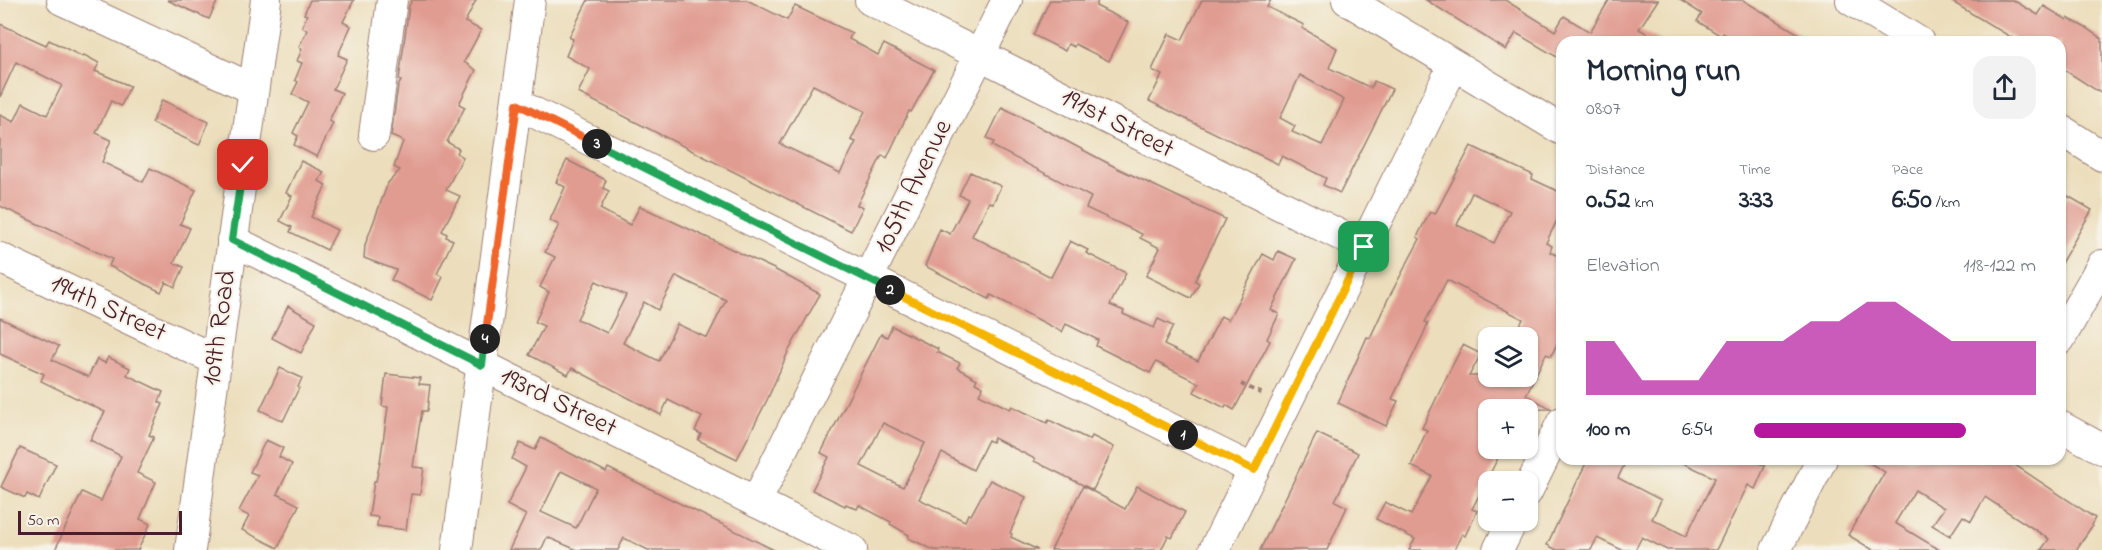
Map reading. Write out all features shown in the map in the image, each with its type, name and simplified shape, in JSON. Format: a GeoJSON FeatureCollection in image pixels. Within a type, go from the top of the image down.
{"type":"FeatureCollection","features":[{"type":"Feature","properties":{"kind":"street"},"geometry":{"type":"LineString","coordinates":[[62,0],[253,89]]}},
{"type":"Feature","properties":{"kind":"street","name":"109th Road"},"geometry":{"type":"LineString","coordinates":[[190,550],[266,0]]}},
{"type":"Feature","properties":{"kind":"street"},"geometry":{"type":"LineString","coordinates":[[374,135],[392,0]]}},
{"type":"Feature","properties":{"kind":"street"},"geometry":{"type":"LineString","coordinates":[[457,550],[530,0]]}},
{"type":"Feature","properties":{"kind":"street","name":"191st Street"},"geometry":{"type":"LineString","coordinates":[[870,0],[1364,247]]}},
{"type":"Feature","properties":{"kind":"street","name":"105th Avenue"},"geometry":{"type":"LineString","coordinates":[[756,502],[1007,0]]}},
{"type":"Feature","properties":{"kind":"street"},"geometry":{"type":"LineString","coordinates":[[1851,0],[1909,36]]}},
{"type":"Feature","properties":{"kind":"street"},"geometry":{"type":"LineString","coordinates":[[1350,1],[1556,126]]}},
{"type":"Feature","properties":{"kind":"street"},"geometry":{"type":"LineString","coordinates":[[1214,550],[1454,66]]}},
{"type":"Feature","properties":{"kind":"street"},"geometry":{"type":"LineString","coordinates":[[517,104],[1254,470]]}},
{"type":"Feature","properties":{"kind":"street"},"geometry":{"type":"LineString","coordinates":[[2066,133],[2102,156]]}},
{"type":"Feature","properties":{"kind":"street","name":"193rd Street"},"geometry":{"type":"LineString","coordinates":[[232,240],[852,550]]}},
{"type":"Feature","properties":{"kind":"street","name":"194th Street"},"geometry":{"type":"LineString","coordinates":[[0,258],[216,360]]}},
{"type":"Feature","properties":{"kind":"street"},"geometry":{"type":"LineString","coordinates":[[2066,328],[2102,265]]}},
{"type":"Feature","properties":{"kind":"street"},"geometry":{"type":"LineString","coordinates":[[2066,429],[2102,450]]}},
{"type":"Feature","properties":{"kind":"street"},"geometry":{"type":"LineString","coordinates":[[1538,471],[1556,434]]}},
{"type":"Feature","properties":{"kind":"street"},"geometry":{"type":"LineString","coordinates":[[1776,550],[1819,465]]}},
{"type":"Feature","properties":{"kind":"street"},"geometry":{"type":"LineString","coordinates":[[1498,550],[1508,531]]}},
{"type":"Feature","properties":{"kind":"path"},"geometry":{"type":"LineString","coordinates":[[1241,384],[1258,392]]}},
{"type":"Feature","properties":{"kind":"building"},"geometry":{"type":"Polygon","coordinates":[[[167,0],[218,0],[209,19],[167,0]]]}},
{"type":"Feature","properties":{"kind":"building"},"geometry":{"type":"Polygon","coordinates":[[[310,0],[354,0],[343,22],[351,26],[338,55],[347,59],[333,89],[342,93],[329,121],[333,123],[317,157],[294,145],[298,136],[293,133],[308,102],[292,94],[298,82],[295,80],[302,63],[297,61],[302,49],[299,47],[307,30],[302,27],[310,0]]]}},
{"type":"Feature","properties":{"kind":"building"},"geometry":{"type":"Polygon","coordinates":[[[412,0],[476,0],[465,22],[481,30],[464,62],[476,70],[459,104],[465,107],[447,142],[459,149],[457,153],[463,157],[446,190],[460,196],[442,231],[447,234],[446,237],[453,240],[437,274],[443,277],[432,300],[391,280],[396,270],[364,258],[365,245],[388,183],[400,170],[394,167],[403,141],[391,136],[398,86],[401,81],[399,80],[409,6],[412,0]]]}},
{"type":"Feature","properties":{"kind":"building"},"geometry":{"type":"Polygon","coordinates":[[[588,0],[747,0],[787,20],[795,6],[852,33],[849,39],[878,55],[884,44],[934,70],[911,112],[909,111],[887,158],[882,155],[857,205],[863,207],[851,231],[578,93],[590,69],[566,56],[573,39],[569,37],[588,0]],[[813,85],[780,144],[840,173],[856,142],[851,140],[865,111],[813,85]]]}},
{"type":"Feature","properties":{"kind":"building"},"geometry":{"type":"Polygon","coordinates":[[[1050,0],[1098,0],[1096,6],[1128,22],[1109,61],[1075,44],[1074,47],[1068,44],[1065,51],[1033,35],[1050,0]]]}},
{"type":"Feature","properties":{"kind":"building"},"geometry":{"type":"Polygon","coordinates":[[[1202,0],[1271,0],[1267,7],[1304,25],[1302,28],[1337,48],[1329,68],[1371,88],[1374,81],[1392,89],[1340,193],[1323,185],[1326,178],[1282,156],[1278,164],[1149,101],[1162,75],[1152,70],[1169,34],[1182,40],[1202,0]],[[1300,75],[1280,118],[1295,126],[1292,132],[1322,145],[1344,100],[1300,75]]]}},
{"type":"Feature","properties":{"kind":"building"},"geometry":{"type":"Polygon","coordinates":[[[1426,0],[1505,0],[1555,31],[1564,16],[1590,32],[1609,0],[1658,0],[1639,29],[1651,36],[1556,36],[1556,56],[1516,33],[1506,50],[1426,0]]]}},
{"type":"Feature","properties":{"kind":"building"},"geometry":{"type":"Polygon","coordinates":[[[1680,0],[1743,0],[1802,36],[1728,36],[1723,33],[1721,36],[1697,21],[1702,14],[1680,0]]]}},
{"type":"Feature","properties":{"kind":"building"},"geometry":{"type":"Polygon","coordinates":[[[1949,0],[2013,0],[2038,15],[2044,6],[2086,28],[2102,39],[2102,94],[2066,71],[2066,36],[2009,36],[1949,0]]]}},
{"type":"Feature","properties":{"kind":"building"},"geometry":{"type":"Polygon","coordinates":[[[0,24],[46,45],[49,40],[83,57],[84,55],[99,63],[95,71],[130,86],[121,106],[111,101],[96,133],[111,140],[102,162],[143,182],[150,168],[196,190],[180,224],[190,228],[174,263],[184,267],[175,287],[166,282],[161,292],[109,266],[112,259],[0,206],[0,115],[14,122],[23,103],[47,115],[62,85],[16,62],[0,97],[0,24]]]}},
{"type":"Feature","properties":{"kind":"building"},"geometry":{"type":"Polygon","coordinates":[[[162,100],[209,122],[199,145],[152,123],[162,100]]]}},
{"type":"Feature","properties":{"kind":"building"},"geometry":{"type":"Polygon","coordinates":[[[1002,107],[1117,168],[1225,219],[1195,281],[1199,283],[1191,298],[1146,276],[1160,248],[1140,238],[1142,234],[1086,208],[1091,197],[992,146],[994,142],[987,138],[1002,107]]]}},
{"type":"Feature","properties":{"kind":"building"},"geometry":{"type":"Polygon","coordinates":[[[1471,146],[1533,175],[1532,179],[1556,190],[1556,222],[1546,243],[1552,246],[1550,252],[1556,255],[1556,346],[1551,356],[1546,354],[1538,370],[1538,327],[1519,327],[1523,319],[1447,280],[1425,322],[1428,323],[1423,335],[1392,399],[1398,401],[1386,426],[1338,403],[1367,337],[1370,338],[1420,239],[1417,237],[1430,212],[1435,214],[1471,146]],[[1472,193],[1457,225],[1494,243],[1510,211],[1472,193]]]}},
{"type":"Feature","properties":{"kind":"building"},"geometry":{"type":"Polygon","coordinates":[[[567,160],[606,180],[603,188],[609,191],[600,209],[630,225],[640,206],[774,269],[820,294],[788,352],[737,459],[698,440],[701,434],[695,431],[702,417],[668,400],[661,415],[572,368],[568,375],[529,355],[544,326],[535,322],[549,292],[540,287],[555,257],[545,252],[559,225],[550,220],[565,187],[556,182],[567,160]],[[676,276],[658,310],[644,302],[623,343],[659,361],[677,324],[707,338],[726,300],[676,276]],[[596,281],[577,319],[607,333],[626,295],[596,281]]]}},
{"type":"Feature","properties":{"kind":"building"},"geometry":{"type":"Polygon","coordinates":[[[301,161],[324,172],[319,181],[326,185],[311,217],[337,230],[327,250],[290,232],[292,227],[280,221],[292,196],[286,193],[301,161]]]}},
{"type":"Feature","properties":{"kind":"building"},"geometry":{"type":"Polygon","coordinates":[[[970,172],[1001,186],[993,203],[989,202],[972,236],[1051,277],[1070,241],[1088,250],[1086,253],[1126,273],[1110,305],[1124,311],[1123,314],[1154,328],[1158,319],[1173,326],[1164,345],[1198,361],[1221,316],[1228,320],[1263,254],[1274,260],[1278,251],[1296,259],[1271,310],[1279,314],[1267,339],[1270,341],[1234,410],[1226,405],[1225,408],[1194,392],[1199,383],[1156,362],[1150,373],[1096,346],[1098,340],[1066,324],[1062,332],[991,295],[989,299],[925,266],[940,229],[950,234],[968,199],[959,195],[970,172]]]}},
{"type":"Feature","properties":{"kind":"building"},"geometry":{"type":"Polygon","coordinates":[[[2068,196],[2092,210],[2066,255],[2066,200],[2068,196]]]}},
{"type":"Feature","properties":{"kind":"building"},"geometry":{"type":"Polygon","coordinates":[[[288,306],[316,322],[301,353],[272,338],[288,306]]]}},
{"type":"Feature","properties":{"kind":"building"},"geometry":{"type":"Polygon","coordinates":[[[0,318],[59,346],[52,360],[88,377],[97,359],[105,363],[108,357],[130,368],[127,375],[163,392],[159,402],[163,404],[149,435],[154,437],[137,473],[156,482],[140,519],[150,524],[138,550],[55,550],[82,492],[101,501],[121,456],[90,440],[105,412],[41,381],[44,374],[0,354],[0,318]]]}},
{"type":"Feature","properties":{"kind":"building"},"geometry":{"type":"Polygon","coordinates":[[[892,326],[960,363],[957,368],[977,379],[975,383],[983,387],[979,394],[1010,409],[1012,406],[1047,423],[1049,420],[1090,440],[1092,436],[1114,447],[1093,490],[994,438],[992,442],[988,440],[973,470],[942,453],[919,499],[965,521],[968,514],[971,515],[990,480],[1026,497],[1010,533],[1011,537],[1038,550],[934,550],[908,538],[909,535],[890,524],[891,522],[859,505],[857,509],[846,504],[845,506],[812,490],[829,457],[821,453],[881,334],[887,337],[892,326]],[[883,423],[861,466],[903,487],[925,443],[883,423]]]}},
{"type":"Feature","properties":{"kind":"building"},"geometry":{"type":"Polygon","coordinates":[[[1463,345],[1478,352],[1478,360],[1469,376],[1478,376],[1478,387],[1530,387],[1526,395],[1533,399],[1478,399],[1478,459],[1497,459],[1491,471],[1478,471],[1478,497],[1472,509],[1477,511],[1465,536],[1462,534],[1454,550],[1409,550],[1415,539],[1376,519],[1385,502],[1411,515],[1432,476],[1411,466],[1427,430],[1422,428],[1463,345]]]}},
{"type":"Feature","properties":{"kind":"building"},"geometry":{"type":"Polygon","coordinates":[[[280,368],[302,378],[283,421],[260,410],[280,368]]]}},
{"type":"Feature","properties":{"kind":"building"},"geometry":{"type":"Polygon","coordinates":[[[386,374],[420,378],[419,384],[430,385],[427,411],[422,411],[413,467],[424,468],[420,495],[411,494],[406,530],[377,526],[378,517],[369,516],[388,407],[382,406],[386,374]]]}},
{"type":"Feature","properties":{"kind":"building"},"geometry":{"type":"Polygon","coordinates":[[[1538,401],[1552,409],[1538,409],[1538,401]]]}},
{"type":"Feature","properties":{"kind":"building"},"geometry":{"type":"Polygon","coordinates":[[[1317,433],[1358,453],[1335,501],[1347,507],[1327,550],[1260,550],[1317,433]]]}},
{"type":"Feature","properties":{"kind":"building"},"geometry":{"type":"Polygon","coordinates":[[[541,438],[606,472],[608,468],[774,550],[648,550],[624,538],[618,550],[577,550],[547,537],[541,550],[509,550],[526,515],[507,505],[526,467],[512,459],[520,443],[535,450],[541,438]],[[561,471],[541,512],[576,528],[596,488],[561,471]]]}},
{"type":"Feature","properties":{"kind":"building"},"geometry":{"type":"Polygon","coordinates":[[[266,440],[283,448],[279,457],[292,464],[277,494],[299,505],[278,548],[242,530],[249,516],[239,511],[258,475],[250,472],[266,440]]]}},
{"type":"Feature","properties":{"kind":"building"},"geometry":{"type":"Polygon","coordinates":[[[20,448],[56,464],[39,500],[27,494],[25,498],[1,487],[20,448]]]}},
{"type":"Feature","properties":{"kind":"building"},"geometry":{"type":"Polygon","coordinates":[[[1585,465],[1624,465],[1618,478],[1661,500],[1652,519],[1686,536],[1715,478],[1688,465],[1765,466],[1755,489],[1748,485],[1716,550],[1667,550],[1642,537],[1635,550],[1622,550],[1597,538],[1591,550],[1557,550],[1547,545],[1585,465]]]}},
{"type":"Feature","properties":{"kind":"building"},"geometry":{"type":"Polygon","coordinates":[[[1873,465],[2015,465],[2095,518],[2076,550],[2041,550],[2049,539],[1985,497],[1971,521],[1963,516],[1950,536],[1932,525],[1944,508],[1915,490],[1895,523],[1940,550],[1873,550],[1848,535],[1885,472],[1873,465]]]}},
{"type":"Feature","properties":{"kind":"building"},"geometry":{"type":"Polygon","coordinates":[[[1083,486],[1125,509],[1137,486],[1185,512],[1172,538],[1168,536],[1161,550],[1051,550],[1083,486]]]}},
{"type":"Feature","properties":{"kind":"route"},"geometry":{"type":"LineString","coordinates":[[243,165],[232,240],[482,365],[517,104],[1254,470],[1364,247]]}}]}
